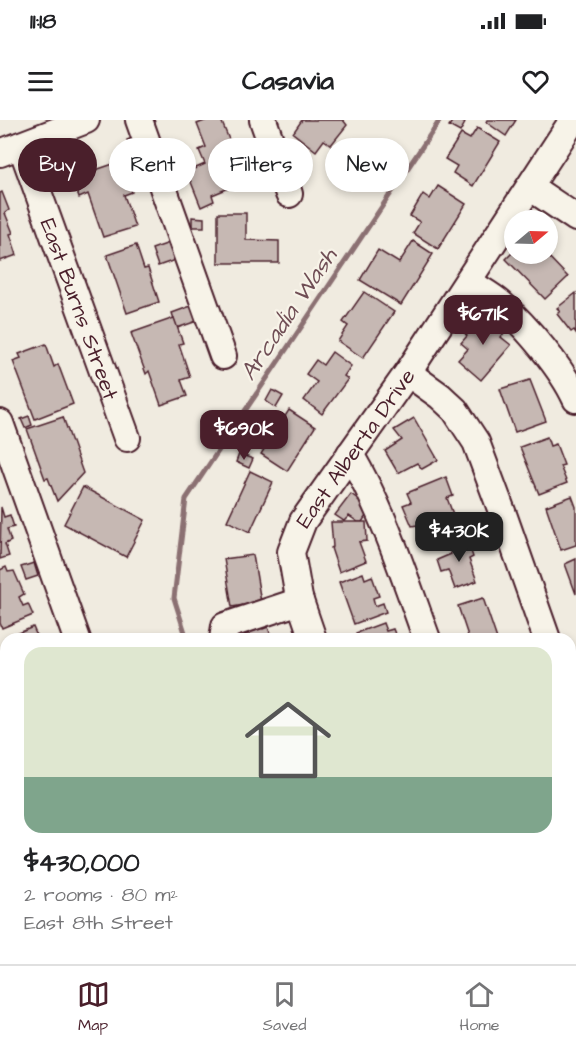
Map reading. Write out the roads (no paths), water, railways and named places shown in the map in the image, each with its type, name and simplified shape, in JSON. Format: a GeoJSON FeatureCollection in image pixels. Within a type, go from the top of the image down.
{"type":"FeatureCollection","features":[{"type":"Feature","properties":{"kind":"street"},"geometry":{"type":"LineString","coordinates":[[24,138],[86,120]]}},
{"type":"Feature","properties":{"kind":"street"},"geometry":{"type":"LineString","coordinates":[[139,120],[223,356]]}},
{"type":"Feature","properties":{"kind":"street"},"geometry":{"type":"LineString","coordinates":[[263,120],[289,194]]}},
{"type":"Feature","properties":{"kind":"street","name":"East Alberta Drive"},"geometry":{"type":"LineString","coordinates":[[311,633],[300,601],[291,552],[303,521],[408,373],[573,120]]}},
{"type":"Feature","properties":{"kind":"street"},"geometry":{"type":"LineString","coordinates":[[530,187],[576,218]]}},
{"type":"Feature","properties":{"kind":"street","name":"East Burns Street"},"geometry":{"type":"LineString","coordinates":[[40,192],[127,438]]}},
{"type":"Feature","properties":{"kind":"street"},"geometry":{"type":"LineString","coordinates":[[469,282],[500,303],[541,347],[568,382],[576,399]]}},
{"type":"Feature","properties":{"kind":"street"},"geometry":{"type":"LineString","coordinates":[[408,373],[455,410],[476,442],[545,633]]}},
{"type":"Feature","properties":{"kind":"street"},"geometry":{"type":"LineString","coordinates":[[0,423],[75,633]]}},
{"type":"Feature","properties":{"kind":"street"},"geometry":{"type":"LineString","coordinates":[[350,454],[366,481],[425,633]]}},
{"type":"Feature","properties":{"kind":"street"},"geometry":{"type":"LineString","coordinates":[[224,633],[225,626],[300,601]]}},
{"type":"Feature","properties":{"kind":"waterway","name":"Arcadia Wash"},"geometry":{"type":"LineString","coordinates":[[185,633],[174,598],[186,499],[440,120]]}}]}
